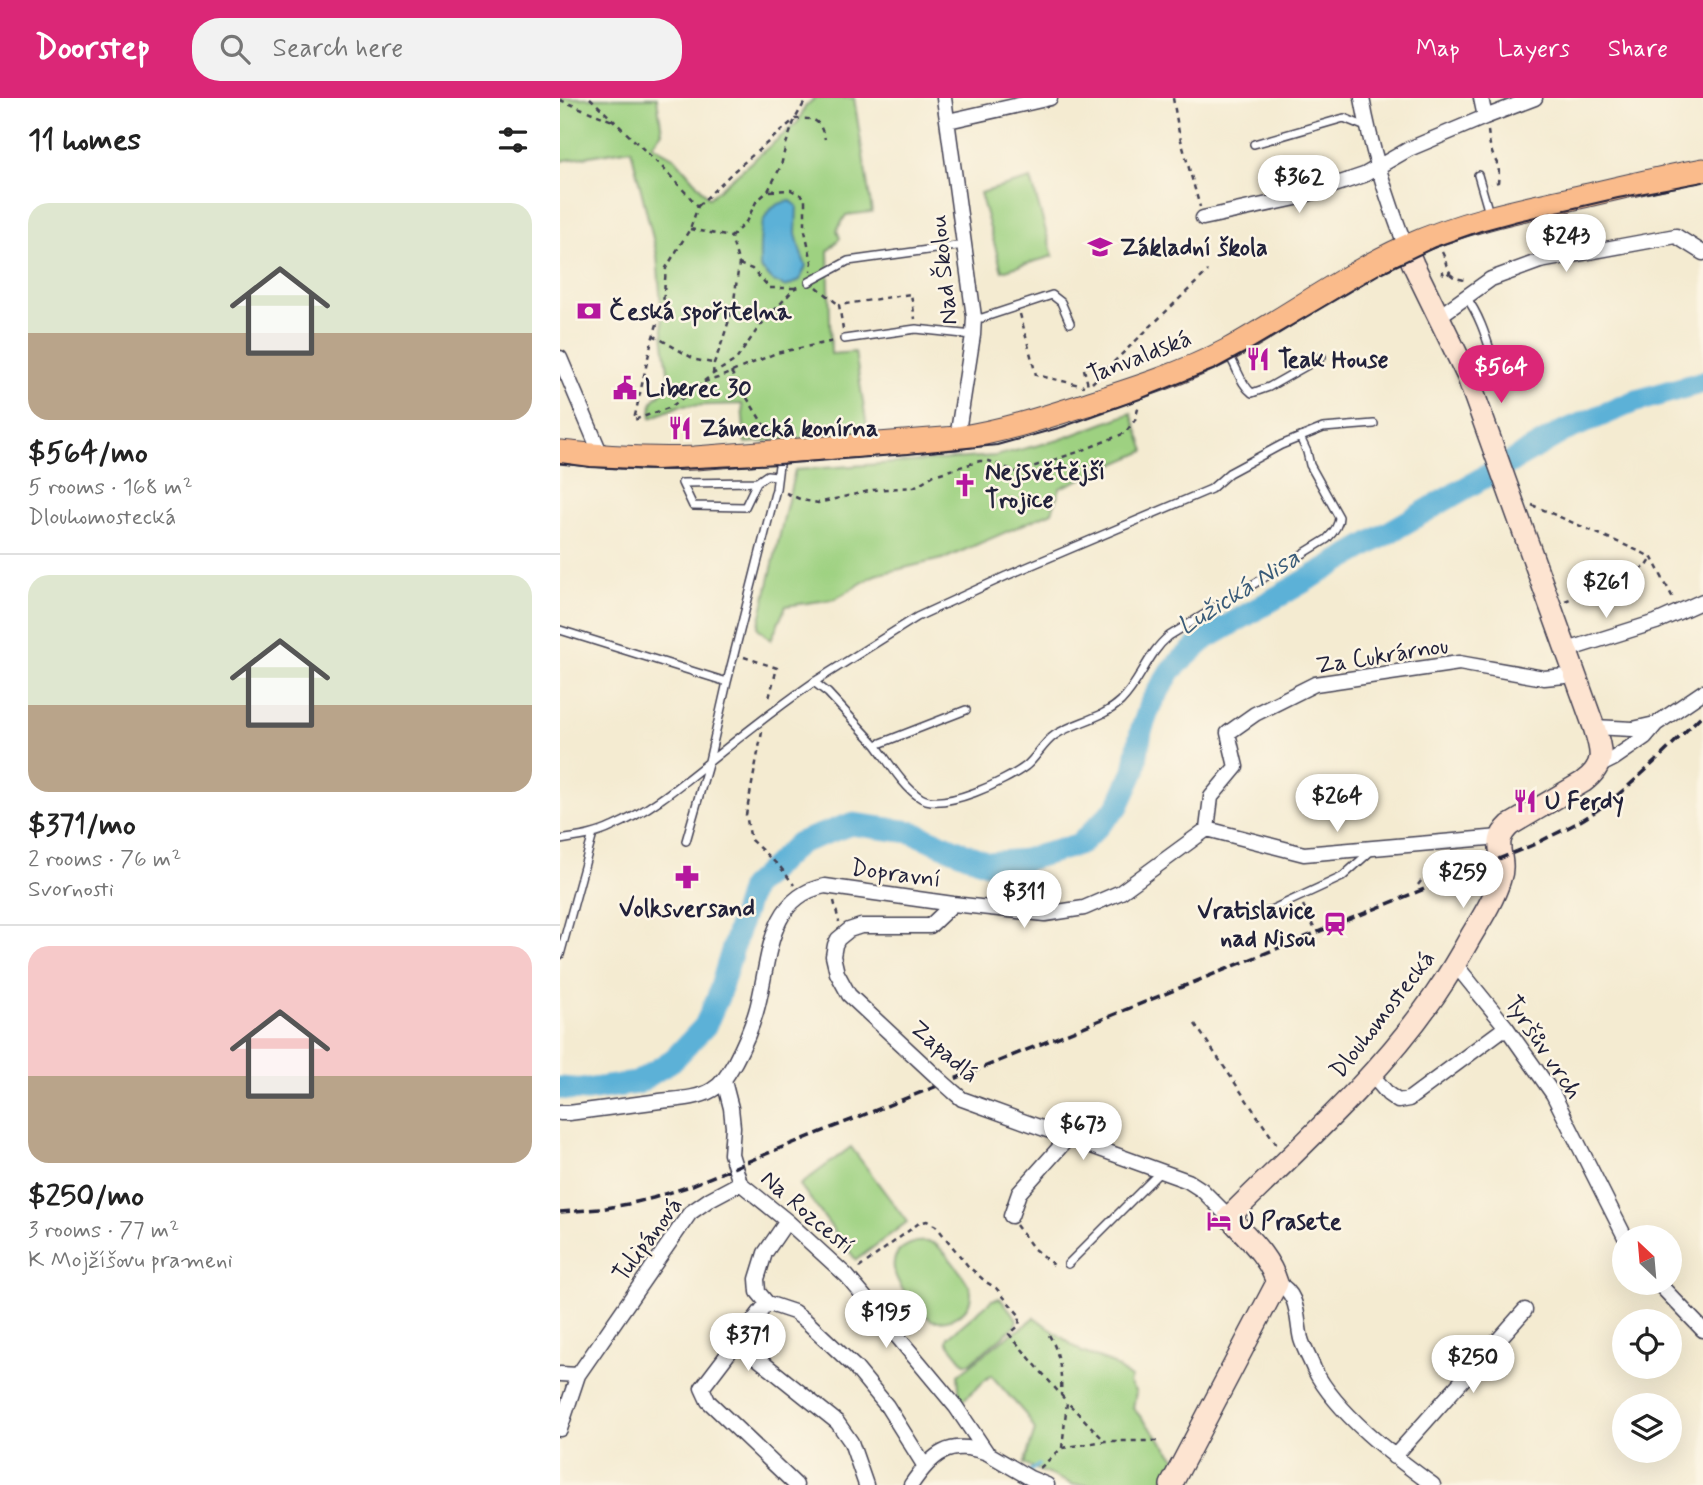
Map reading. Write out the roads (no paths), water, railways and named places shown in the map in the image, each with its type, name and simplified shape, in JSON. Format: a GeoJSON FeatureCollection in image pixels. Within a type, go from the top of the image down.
{"type":"FeatureCollection","features":[{"type":"Feature","properties":{"kind":"main road","name":"Tanvaldská"},"geometry":{"type":"LineString","coordinates":[[560,452],[658,459],[781,452],[957,438],[1028,423],[1137,388],[1226,351],[1365,268],[1430,237],[1490,217],[1703,170]]}},
{"type":"Feature","properties":{"kind":"street","name":"Nad Školou"},"geometry":{"type":"LineString","coordinates":[[944,98],[974,317],[957,438]]}},
{"type":"Feature","properties":{"kind":"street"},"geometry":{"type":"LineString","coordinates":[[948,121],[1050,98]]}},
{"type":"Feature","properties":{"kind":"street"},"geometry":{"type":"LineString","coordinates":[[1207,829],[1304,854],[1500,837],[1510,825],[1583,782],[1599,766],[1601,756],[1594,727],[1576,675],[1471,384],[1406,247],[1378,167],[1362,98]]}},
{"type":"Feature","properties":{"kind":"street"},"geometry":{"type":"LineString","coordinates":[[1481,98],[1485,117]]}},
{"type":"Feature","properties":{"kind":"street"},"geometry":{"type":"LineString","coordinates":[[1203,218],[1296,198],[1364,175],[1409,149],[1535,98]]}},
{"type":"Feature","properties":{"kind":"street"},"geometry":{"type":"LineString","coordinates":[[1438,317],[1491,279],[1540,261],[1676,236],[1703,253]]}},
{"type":"Feature","properties":{"kind":"street"},"geometry":{"type":"LineString","coordinates":[[560,358],[602,457]]}},
{"type":"Feature","properties":{"kind":"street"},"geometry":{"type":"LineString","coordinates":[[1567,650],[1656,622],[1703,601]]}},
{"type":"Feature","properties":{"kind":"street","name":"Za Cukrárnou"},"geometry":{"type":"LineString","coordinates":[[1207,829],[1211,797],[1236,768],[1228,733],[1255,714],[1315,684],[1459,663],[1544,678],[1576,675]]}},
{"type":"Feature","properties":{"kind":"street"},"geometry":{"type":"LineString","coordinates":[[1599,766],[1614,759],[1644,737],[1656,724],[1703,692]]}},
{"type":"Feature","properties":{"kind":"street"},"geometry":{"type":"LineString","coordinates":[[1594,727],[1633,729],[1656,724]]}},
{"type":"Feature","properties":{"kind":"street","name":"Dopravní"},"geometry":{"type":"LineString","coordinates":[[724,1081],[738,1056],[756,1012],[767,958],[783,911],[802,894],[825,886],[1045,914],[1084,908],[1121,892],[1207,829]]}},
{"type":"Feature","properties":{"kind":"street","name":"Dlouhomostecká"},"geometry":{"type":"LineString","coordinates":[[1229,1217],[1351,1097],[1434,996],[1483,917],[1500,879],[1503,868],[1500,837]]}},
{"type":"Feature","properties":{"kind":"street","name":"Zapadlá"},"geometry":{"type":"LineString","coordinates":[[953,904],[930,926],[861,926],[849,930],[838,939],[833,956],[837,973],[849,995],[962,1099],[1188,1181],[1202,1190],[1229,1217]]}},
{"type":"Feature","properties":{"kind":"street","name":"Tyršův vrch"},"geometry":{"type":"LineString","coordinates":[[1455,964],[1506,1027],[1553,1094],[1618,1225]]}},
{"type":"Feature","properties":{"kind":"street"},"geometry":{"type":"LineString","coordinates":[[1371,1074],[1388,1094],[1398,1101],[1409,1099],[1506,1027]]}},
{"type":"Feature","properties":{"kind":"street"},"geometry":{"type":"LineString","coordinates":[[560,1113],[692,1097],[712,1091],[724,1081],[732,1108],[732,1154],[740,1183]]}},
{"type":"Feature","properties":{"kind":"street"},"geometry":{"type":"LineString","coordinates":[[1011,1216],[1019,1193],[1068,1138]]}},
{"type":"Feature","properties":{"kind":"street","name":"Na Rozcestí"},"geometry":{"type":"LineString","coordinates":[[740,1183],[787,1221],[847,1276],[956,1407],[987,1453],[1047,1485]]}},
{"type":"Feature","properties":{"kind":"street","name":"Tulipánová"},"geometry":{"type":"LineString","coordinates":[[560,1429],[578,1375],[690,1213],[740,1183]]}},
{"type":"Feature","properties":{"kind":"street"},"geometry":{"type":"LineString","coordinates":[[1171,1485],[1277,1283],[1273,1269],[1266,1259],[1229,1217]]}},
{"type":"Feature","properties":{"kind":"street"},"geometry":{"type":"LineString","coordinates":[[787,1221],[765,1253],[757,1279],[758,1292],[767,1303],[794,1312],[806,1321],[855,1367],[887,1406],[924,1465]]}},
{"type":"Feature","properties":{"kind":"street"},"geometry":{"type":"LineString","coordinates":[[1277,1283],[1291,1293],[1302,1341],[1315,1371],[1330,1394],[1394,1457],[1433,1485]]}},
{"type":"Feature","properties":{"kind":"street"},"geometry":{"type":"LineString","coordinates":[[1669,1295],[1703,1330]]}},
{"type":"Feature","properties":{"kind":"street"},"geometry":{"type":"LineString","coordinates":[[767,1303],[702,1388],[708,1401],[796,1485]]}},
{"type":"Feature","properties":{"kind":"street"},"geometry":{"type":"LineString","coordinates":[[1394,1457],[1525,1310]]}},
{"type":"Feature","properties":{"kind":"street"},"geometry":{"type":"LineString","coordinates":[[737,1342],[837,1422],[851,1442],[866,1485]]}},
{"type":"Feature","properties":{"kind":"street"},"geometry":{"type":"LineString","coordinates":[[560,1374],[578,1375]]}},
{"type":"Feature","properties":{"kind":"street"},"geometry":{"type":"LineString","coordinates":[[911,1485],[924,1465],[944,1451],[962,1447],[987,1453]]}},
{"type":"Feature","properties":{"kind":"lane"},"geometry":{"type":"LineString","coordinates":[[1254,144],[1343,118],[1367,127]]}},
{"type":"Feature","properties":{"kind":"lane"},"geometry":{"type":"LineString","coordinates":[[1478,175],[1490,217]]}},
{"type":"Feature","properties":{"kind":"lane"},"geometry":{"type":"LineString","coordinates":[[809,282],[848,261],[964,245]]}},
{"type":"Feature","properties":{"kind":"lane"},"geometry":{"type":"LineString","coordinates":[[974,317],[982,318],[1052,295],[1061,302],[1070,323]]}},
{"type":"Feature","properties":{"kind":"lane"},"geometry":{"type":"LineString","coordinates":[[1466,297],[1482,323],[1493,359],[1471,384]]}},
{"type":"Feature","properties":{"kind":"lane"},"geometry":{"type":"LineString","coordinates":[[844,339],[916,329],[973,335]]}},
{"type":"Feature","properties":{"kind":"lane"},"geometry":{"type":"LineString","coordinates":[[1226,351],[1236,365],[1245,388],[1252,393],[1269,387],[1322,357]]}},
{"type":"Feature","properties":{"kind":"lane"},"geometry":{"type":"LineString","coordinates":[[560,840],[610,829],[638,814],[674,790],[766,716],[814,682],[918,617],[1006,576],[1211,489],[1229,473],[1281,444],[1323,428],[1374,424]]}},
{"type":"Feature","properties":{"kind":"lane"},"geometry":{"type":"LineString","coordinates":[[814,682],[828,692],[923,800],[946,801],[1014,774],[1028,765],[1056,735],[1106,713],[1124,698],[1152,654],[1168,636],[1334,532],[1339,517],[1310,465],[1300,437]]}},
{"type":"Feature","properties":{"kind":"lane"},"geometry":{"type":"LineString","coordinates":[[686,841],[709,761],[776,489],[781,452]]}},
{"type":"Feature","properties":{"kind":"lane"},"geometry":{"type":"LineString","coordinates":[[757,482],[682,483],[693,506],[745,507],[757,482],[767,475],[777,476]]}},
{"type":"Feature","properties":{"kind":"lane"},"geometry":{"type":"LineString","coordinates":[[560,630],[727,682]]}},
{"type":"Feature","properties":{"kind":"lane"},"geometry":{"type":"LineString","coordinates":[[876,745],[966,710]]}},
{"type":"Feature","properties":{"kind":"lane"},"geometry":{"type":"LineString","coordinates":[[560,955],[593,834]]}},
{"type":"Feature","properties":{"kind":"lane"},"geometry":{"type":"LineString","coordinates":[[1260,915],[1342,877],[1372,849]]}},
{"type":"Feature","properties":{"kind":"lane"},"geometry":{"type":"LineString","coordinates":[[1068,1264],[1162,1171]]}},
{"type":"Feature","properties":{"kind":"water"},"geometry":{"type":"Polygon","coordinates":[[[791,201],[797,206],[796,234],[806,266],[800,280],[786,287],[773,281],[760,268],[760,236],[765,217],[771,209],[791,201]]]}},
{"type":"Feature","properties":{"kind":"waterway","name":"Lužická Nisa"},"geometry":{"type":"LineString","coordinates":[[560,1088],[586,1090],[637,1083],[674,1059],[705,1026],[718,997],[751,888],[799,843],[851,824],[911,832],[987,863],[1025,860],[1080,844],[1118,806],[1134,771],[1141,731],[1151,703],[1171,670],[1205,639],[1562,432],[1633,402],[1703,382]]}},
{"type":"Feature","properties":{"kind":"waterway"},"geometry":{"type":"LineString","coordinates":[[1030,1471],[1039,1465]]}},
{"type":"Feature","properties":{"kind":"tram line"},"geometry":{"type":"LineString","coordinates":[[560,463],[657,470],[779,464],[997,445],[1062,427],[1215,369],[1381,273],[1435,247],[1518,221],[1703,182]]}},
{"type":"Feature","properties":{"kind":"railway"},"geometry":{"type":"LineString","coordinates":[[560,1212],[628,1204],[690,1186],[1533,845],[1606,804],[1649,767],[1703,714]]}},
{"type":"Feature","properties":{"kind":"place","name":"Základní škola"},"geometry":{"type":"Point","coordinates":[1100,247]}},
{"type":"Feature","properties":{"kind":"place","name":"Česká spořitelna"},"geometry":{"type":"Point","coordinates":[589,311]}},
{"type":"Feature","properties":{"kind":"place","name":"Teak House"},"geometry":{"type":"Point","coordinates":[1258,359]}},
{"type":"Feature","properties":{"kind":"place","name":"Liberec 30"},"geometry":{"type":"Point","coordinates":[625,388]}},
{"type":"Feature","properties":{"kind":"place","name":"Zámecká konírna"},"geometry":{"type":"Point","coordinates":[680,428]}},
{"type":"Feature","properties":{"kind":"place","name":"Nejsvětější Trojice"},"geometry":{"type":"Point","coordinates":[965,485]}},
{"type":"Feature","properties":{"kind":"place","name":"U Ferdy"},"geometry":{"type":"Point","coordinates":[1525,801]}},
{"type":"Feature","properties":{"kind":"place","name":"Volksversand"},"geometry":{"type":"Point","coordinates":[687,877]}},
{"type":"Feature","properties":{"kind":"place","name":"Vratislavice nad Nisou"},"geometry":{"type":"Point","coordinates":[1335,924]}},
{"type":"Feature","properties":{"kind":"place","name":"U Prasete"},"geometry":{"type":"Point","coordinates":[1219,1221]}}]}
